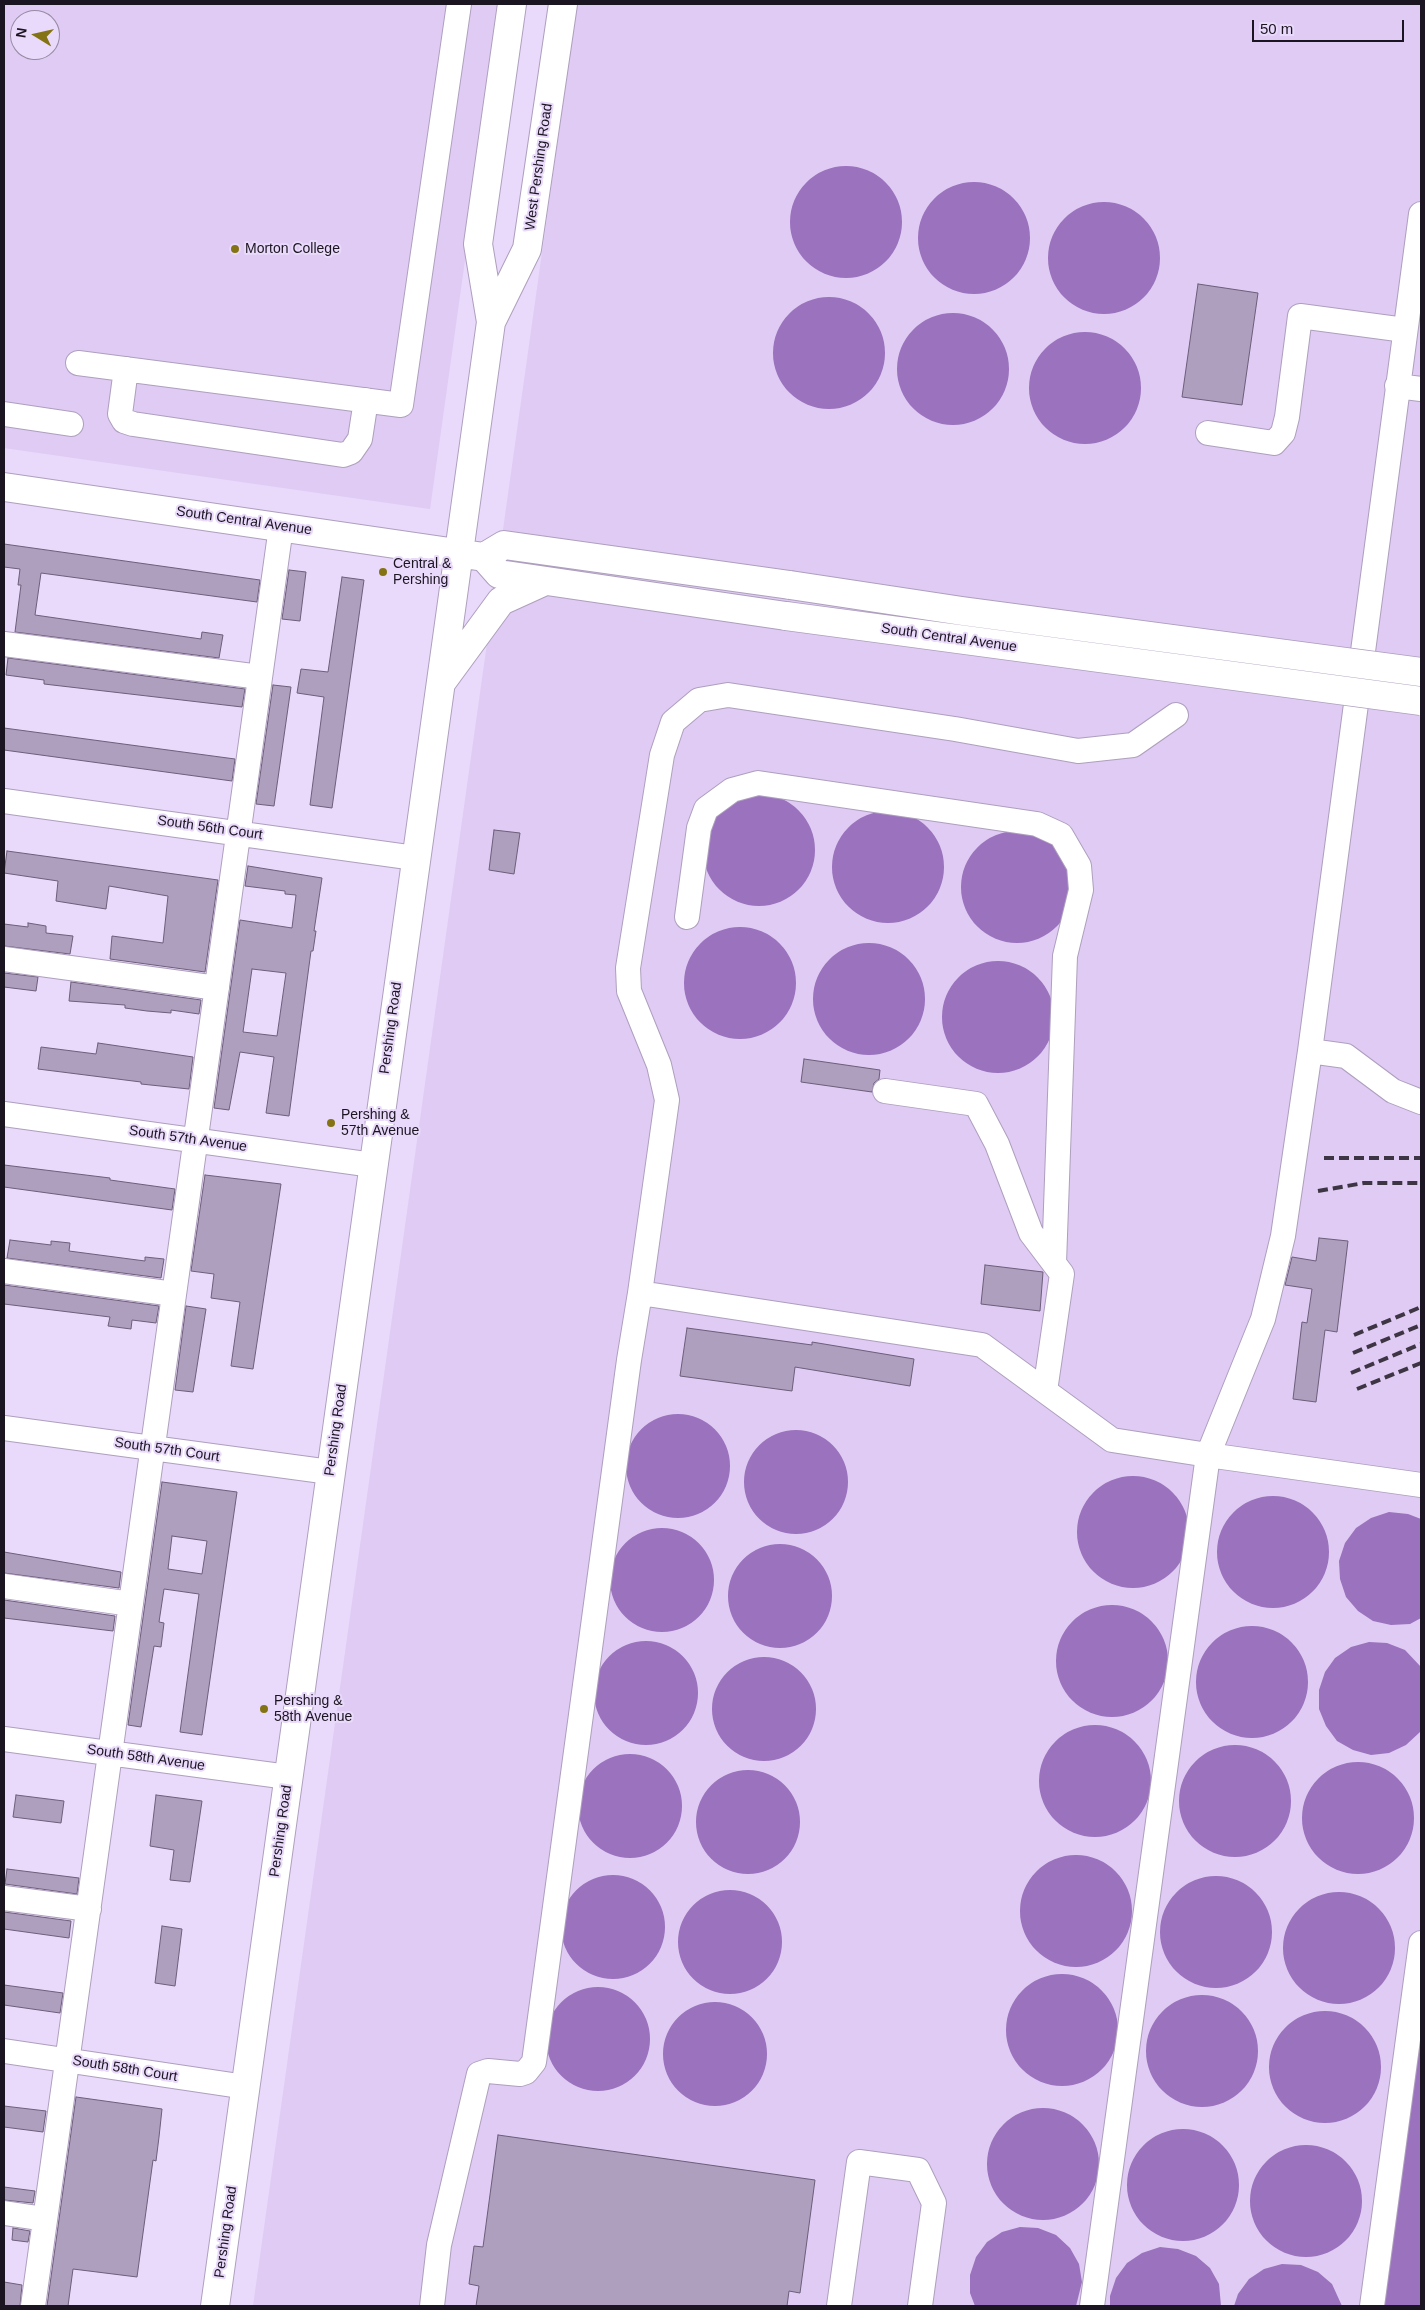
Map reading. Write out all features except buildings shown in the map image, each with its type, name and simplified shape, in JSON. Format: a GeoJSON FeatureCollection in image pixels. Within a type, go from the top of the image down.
{"type":"FeatureCollection","features":[{"type":"Feature","properties":{"kind":"main road","name":"West Pershing Road"},"geometry":{"type":"LineString","coordinates":[[458,553],[491,322],[478,244],[512,4]]}},
{"type":"Feature","properties":{"kind":"main road","name":"West Pershing Road"},"geometry":{"type":"LineString","coordinates":[[491,322],[526,250],[563,4]]}},
{"type":"Feature","properties":{"kind":"main road","name":"South Central Avenue"},"geometry":{"type":"LineString","coordinates":[[4,487],[484,557],[504,545],[962,611],[1421,672]]}},
{"type":"Feature","properties":{"kind":"main road","name":"Pershing Road"},"geometry":{"type":"LineString","coordinates":[[215,2306],[458,553]]}},
{"type":"Feature","properties":{"kind":"main road","name":"South Central Avenue"},"geometry":{"type":"LineString","coordinates":[[484,557],[499,574],[786,616],[1421,701]]}},
{"type":"Feature","properties":{"kind":"main road"},"geometry":{"type":"LineString","coordinates":[[439,686],[501,601],[545,581]]}},
{"type":"Feature","properties":{"kind":"street"},"geometry":{"type":"LineString","coordinates":[[78,363],[401,405],[459,4]]}},
{"type":"Feature","properties":{"kind":"street"},"geometry":{"type":"LineString","coordinates":[[1092,2306],[1208,1455],[1263,1319],[1283,1236],[1310,1051],[1404,330],[1421,214]]}},
{"type":"Feature","properties":{"kind":"street"},"geometry":{"type":"LineString","coordinates":[[1208,433],[1274,443],[1283,434],[1287,417],[1300,316],[1404,330]]}},
{"type":"Feature","properties":{"kind":"street"},"geometry":{"type":"LineString","coordinates":[[126,370],[120,414],[124,421],[133,424],[343,454],[351,452],[360,439],[366,400]]}},
{"type":"Feature","properties":{"kind":"street"},"geometry":{"type":"LineString","coordinates":[[1397,386],[1421,389]]}},
{"type":"Feature","properties":{"kind":"street"},"geometry":{"type":"LineString","coordinates":[[4,414],[71,424]]}},
{"type":"Feature","properties":{"kind":"street"},"geometry":{"type":"LineString","coordinates":[[33,2306],[281,527]]}},
{"type":"Feature","properties":{"kind":"street"},"geometry":{"type":"LineString","coordinates":[[4,644],[260,677]]}},
{"type":"Feature","properties":{"kind":"street"},"geometry":{"type":"LineString","coordinates":[[432,2306],[439,2245],[479,2074],[488,2071],[520,2074],[526,2072],[534,2062],[628,1369],[667,1100],[659,1065],[629,991],[628,968],[662,755],[673,722],[699,700],[728,695],[954,729],[1078,751],[1133,745],[1176,715]]}},
{"type":"Feature","properties":{"kind":"street"},"geometry":{"type":"LineString","coordinates":[[687,917],[699,828],[706,809],[732,790],[758,783],[1037,824],[1061,835],[1079,866],[1081,890],[1065,956],[1054,1263]]}},
{"type":"Feature","properties":{"kind":"street","name":"South 56th Court"},"geometry":{"type":"LineString","coordinates":[[4,801],[415,858]]}},
{"type":"Feature","properties":{"kind":"street"},"geometry":{"type":"LineString","coordinates":[[4,959],[216,988]]}},
{"type":"Feature","properties":{"kind":"street"},"geometry":{"type":"LineString","coordinates":[[1310,1051],[1346,1056],[1393,1091],[1421,1102]]}},
{"type":"Feature","properties":{"kind":"street"},"geometry":{"type":"LineString","coordinates":[[885,1091],[976,1104],[997,1144],[1031,1233],[1062,1274],[1045,1391]]}},
{"type":"Feature","properties":{"kind":"street","name":"South 57th Avenue"},"geometry":{"type":"LineString","coordinates":[[4,1114],[373,1164]]}},
{"type":"Feature","properties":{"kind":"street"},"geometry":{"type":"LineString","coordinates":[[4,1271],[174,1294]]}},
{"type":"Feature","properties":{"kind":"street"},"geometry":{"type":"LineString","coordinates":[[640,1293],[982,1345],[1112,1440],[1421,1484]]}},
{"type":"Feature","properties":{"kind":"street","name":"South 57th Court"},"geometry":{"type":"LineString","coordinates":[[4,1428],[330,1472]]}},
{"type":"Feature","properties":{"kind":"street"},"geometry":{"type":"LineString","coordinates":[[4,1586],[131,1604]]}},
{"type":"Feature","properties":{"kind":"street","name":"South 58th Avenue"},"geometry":{"type":"LineString","coordinates":[[4,1739],[288,1777]]}},
{"type":"Feature","properties":{"kind":"street"},"geometry":{"type":"LineString","coordinates":[[4,1898],[88,1909]]}},
{"type":"Feature","properties":{"kind":"street"},"geometry":{"type":"LineString","coordinates":[[1372,2306],[1421,1943]]}},
{"type":"Feature","properties":{"kind":"street","name":"South 58th Court"},"geometry":{"type":"LineString","coordinates":[[4,2051],[246,2087]]}},
{"type":"Feature","properties":{"kind":"street"},"geometry":{"type":"LineString","coordinates":[[839,2306],[859,2162],[918,2170],[934,2203],[920,2306]]}},
{"type":"Feature","properties":{"kind":"street"},"geometry":{"type":"LineString","coordinates":[[4,2214],[45,2219]]}},
{"type":"Feature","properties":{"kind":"shaded area","name":"Morton College"},"geometry":{"type":"Polygon","coordinates":[[[4,4],[501,4],[430,509],[4,448],[4,4]]]}},
{"type":"Feature","properties":{"kind":"shaded area"},"geometry":{"type":"Polygon","coordinates":[[[577,4],[1421,4],[1421,2306],[253,2306],[577,4]]]}},
{"type":"Feature","properties":{"kind":"shaded area"},"geometry":{"type":"Polygon","coordinates":[[[846,166],[867,170],[886,182],[898,201],[902,222],[898,243],[886,262],[867,274],[846,278],[825,274],[806,262],[794,243],[790,222],[794,201],[806,182],[825,170],[846,166]]]}},
{"type":"Feature","properties":{"kind":"shaded area"},"geometry":{"type":"Polygon","coordinates":[[[974,182],[995,186],[1014,198],[1026,217],[1030,238],[1026,259],[1014,278],[995,290],[974,294],[953,290],[934,278],[922,259],[918,238],[922,217],[934,198],[953,186],[974,182]]]}},
{"type":"Feature","properties":{"kind":"shaded area"},"geometry":{"type":"Polygon","coordinates":[[[1104,202],[1125,206],[1144,218],[1156,237],[1160,258],[1156,279],[1144,298],[1125,310],[1104,314],[1083,310],[1064,298],[1052,279],[1048,258],[1052,237],[1064,218],[1083,206],[1104,202]]]}},
{"type":"Feature","properties":{"kind":"shaded area"},"geometry":{"type":"Polygon","coordinates":[[[829,297],[850,301],[869,313],[881,332],[885,353],[881,374],[869,393],[850,405],[829,409],[808,405],[789,393],[777,374],[773,353],[777,332],[789,313],[808,301],[829,297]]]}},
{"type":"Feature","properties":{"kind":"shaded area"},"geometry":{"type":"Polygon","coordinates":[[[953,313],[974,317],[993,329],[1005,348],[1009,369],[1005,390],[993,409],[974,421],[953,425],[932,421],[913,409],[901,390],[897,369],[901,348],[913,329],[932,317],[953,313]]]}},
{"type":"Feature","properties":{"kind":"shaded area"},"geometry":{"type":"Polygon","coordinates":[[[1085,332],[1106,336],[1125,348],[1137,367],[1141,388],[1137,409],[1125,428],[1106,440],[1085,444],[1064,440],[1045,428],[1033,409],[1029,388],[1033,367],[1045,348],[1064,336],[1085,332]]]}},
{"type":"Feature","properties":{"kind":"shaded area"},"geometry":{"type":"Polygon","coordinates":[[[759,794],[780,799],[798,811],[810,829],[815,850],[810,871],[798,889],[780,901],[759,906],[738,901],[720,889],[708,871],[703,850],[708,829],[720,811],[738,799],[759,794]]]}},
{"type":"Feature","properties":{"kind":"shaded area"},"geometry":{"type":"Polygon","coordinates":[[[888,811],[909,815],[928,827],[940,846],[944,867],[940,888],[928,907],[909,919],[888,923],[867,919],[848,907],[836,888],[832,867],[836,846],[848,827],[867,815],[888,811]]]}},
{"type":"Feature","properties":{"kind":"shaded area"},"geometry":{"type":"Polygon","coordinates":[[[1017,831],[1028,832],[1038,836],[1056,848],[1068,866],[1072,876],[1072,898],[1068,908],[1056,926],[1038,938],[1028,942],[1017,943],[1006,942],[996,938],[978,926],[966,908],[962,898],[961,887],[962,876],[966,866],[978,848],[996,836],[1006,832],[1017,831]]]}},
{"type":"Feature","properties":{"kind":"shaded area"},"geometry":{"type":"Polygon","coordinates":[[[740,927],[761,931],[780,943],[792,962],[796,983],[792,1004],[780,1023],[761,1035],[740,1039],[719,1035],[700,1023],[688,1004],[684,983],[688,962],[700,943],[719,931],[740,927]]]}},
{"type":"Feature","properties":{"kind":"shaded area"},"geometry":{"type":"Polygon","coordinates":[[[869,943],[890,947],[909,959],[921,978],[925,999],[921,1020],[909,1039],[890,1051],[869,1055],[848,1051],[829,1039],[817,1020],[813,999],[817,978],[829,959],[848,947],[869,943]]]}},
{"type":"Feature","properties":{"kind":"shaded area"},"geometry":{"type":"Polygon","coordinates":[[[998,961],[1019,965],[1038,977],[1050,996],[1054,1017],[1050,1038],[1038,1057],[1019,1069],[998,1073],[977,1069],[958,1057],[946,1038],[942,1017],[946,996],[958,977],[977,965],[998,961]]]}},
{"type":"Feature","properties":{"kind":"shaded area"},"geometry":{"type":"Polygon","coordinates":[[[678,1414],[698,1418],[715,1429],[726,1446],[730,1466],[726,1486],[715,1503],[698,1514],[678,1518],[658,1514],[641,1503],[630,1486],[626,1466],[630,1446],[641,1429],[658,1418],[678,1414]]]}},
{"type":"Feature","properties":{"kind":"shaded area"},"geometry":{"type":"Polygon","coordinates":[[[796,1430],[816,1434],[833,1445],[844,1462],[848,1482],[844,1502],[833,1519],[816,1530],[796,1534],[776,1530],[759,1519],[748,1502],[744,1482],[748,1462],[759,1445],[776,1434],[796,1430]]]}},
{"type":"Feature","properties":{"kind":"shaded area"},"geometry":{"type":"Polygon","coordinates":[[[1133,1476],[1154,1480],[1173,1492],[1185,1511],[1189,1532],[1185,1553],[1173,1572],[1154,1584],[1133,1588],[1112,1584],[1093,1572],[1081,1553],[1077,1532],[1081,1511],[1093,1492],[1112,1480],[1133,1476]]]}},
{"type":"Feature","properties":{"kind":"shaded area"},"geometry":{"type":"Polygon","coordinates":[[[1273,1496],[1294,1500],[1313,1512],[1325,1531],[1329,1552],[1325,1573],[1313,1592],[1294,1604],[1273,1608],[1252,1604],[1233,1592],[1221,1573],[1217,1552],[1221,1531],[1233,1512],[1252,1500],[1273,1496]]]}},
{"type":"Feature","properties":{"kind":"shaded area"},"geometry":{"type":"Polygon","coordinates":[[[1389,1512],[1408,1514],[1421,1519],[1421,1618],[1410,1624],[1391,1625],[1373,1621],[1358,1611],[1346,1597],[1340,1579],[1339,1561],[1345,1543],[1356,1528],[1371,1518],[1389,1512]]]}},
{"type":"Feature","properties":{"kind":"shaded area"},"geometry":{"type":"Polygon","coordinates":[[[662,1528],[682,1532],[699,1543],[710,1560],[714,1580],[710,1600],[699,1617],[682,1628],[662,1632],[642,1628],[625,1617],[614,1600],[610,1580],[614,1560],[625,1543],[642,1532],[662,1528]]]}},
{"type":"Feature","properties":{"kind":"shaded area"},"geometry":{"type":"Polygon","coordinates":[[[780,1544],[800,1548],[817,1559],[828,1576],[832,1596],[828,1616],[817,1633],[800,1644],[780,1648],[760,1644],[743,1633],[732,1616],[728,1596],[732,1576],[743,1559],[760,1548],[780,1544]]]}},
{"type":"Feature","properties":{"kind":"shaded area"},"geometry":{"type":"Polygon","coordinates":[[[1112,1605],[1133,1609],[1152,1621],[1164,1640],[1168,1661],[1164,1682],[1152,1701],[1133,1713],[1112,1717],[1091,1713],[1072,1701],[1060,1682],[1056,1661],[1060,1640],[1072,1621],[1091,1609],[1112,1605]]]}},
{"type":"Feature","properties":{"kind":"shaded area"},"geometry":{"type":"Polygon","coordinates":[[[1252,1626],[1273,1630],[1292,1642],[1304,1661],[1308,1682],[1304,1703],[1292,1722],[1273,1734],[1252,1738],[1231,1734],[1212,1722],[1200,1703],[1196,1682],[1200,1661],[1212,1642],[1231,1630],[1252,1626]]]}},
{"type":"Feature","properties":{"kind":"shaded area"},"geometry":{"type":"Polygon","coordinates":[[[646,1641],[666,1645],[683,1656],[694,1673],[698,1693],[694,1713],[683,1730],[666,1741],[646,1745],[626,1741],[609,1730],[598,1713],[594,1693],[598,1673],[609,1656],[626,1645],[646,1641]]]}},
{"type":"Feature","properties":{"kind":"shaded area"},"geometry":{"type":"Polygon","coordinates":[[[1369,1642],[1387,1643],[1405,1650],[1421,1667],[1420,1732],[1406,1745],[1389,1753],[1371,1755],[1353,1750],[1337,1741],[1326,1726],[1319,1709],[1319,1690],[1325,1672],[1335,1658],[1351,1647],[1369,1642]]]}},
{"type":"Feature","properties":{"kind":"shaded area"},"geometry":{"type":"Polygon","coordinates":[[[764,1657],[784,1661],[801,1672],[812,1689],[816,1709],[812,1729],[801,1746],[784,1757],[764,1761],[744,1757],[727,1746],[716,1729],[712,1709],[716,1689],[727,1672],[744,1661],[764,1657]]]}},
{"type":"Feature","properties":{"kind":"shaded area"},"geometry":{"type":"Polygon","coordinates":[[[1095,1725],[1116,1729],[1135,1741],[1147,1760],[1151,1781],[1147,1802],[1135,1821],[1116,1833],[1095,1837],[1074,1833],[1055,1821],[1043,1802],[1039,1781],[1043,1760],[1055,1741],[1074,1729],[1095,1725]]]}},
{"type":"Feature","properties":{"kind":"shaded area"},"geometry":{"type":"Polygon","coordinates":[[[1235,1745],[1256,1749],[1275,1761],[1287,1780],[1291,1801],[1287,1822],[1275,1841],[1256,1853],[1235,1857],[1214,1853],[1195,1841],[1183,1822],[1179,1801],[1183,1780],[1195,1761],[1214,1749],[1235,1745]]]}},
{"type":"Feature","properties":{"kind":"shaded area"},"geometry":{"type":"Polygon","coordinates":[[[630,1754],[650,1758],[667,1769],[678,1786],[682,1806],[678,1826],[667,1843],[650,1854],[630,1858],[610,1854],[593,1843],[582,1826],[578,1806],[582,1786],[593,1769],[610,1758],[630,1754]]]}},
{"type":"Feature","properties":{"kind":"shaded area"},"geometry":{"type":"Polygon","coordinates":[[[1358,1762],[1379,1766],[1398,1778],[1410,1797],[1414,1818],[1410,1839],[1398,1858],[1379,1870],[1358,1874],[1337,1870],[1318,1858],[1306,1839],[1302,1818],[1306,1797],[1318,1778],[1337,1766],[1358,1762]]]}},
{"type":"Feature","properties":{"kind":"shaded area"},"geometry":{"type":"Polygon","coordinates":[[[748,1770],[768,1774],[785,1785],[796,1802],[800,1822],[796,1842],[785,1859],[768,1870],[748,1874],[728,1870],[711,1859],[700,1842],[696,1822],[700,1802],[711,1785],[728,1774],[748,1770]]]}},
{"type":"Feature","properties":{"kind":"shaded area"},"geometry":{"type":"Polygon","coordinates":[[[1076,1855],[1097,1859],[1116,1871],[1128,1890],[1132,1911],[1128,1932],[1116,1951],[1097,1963],[1076,1967],[1055,1963],[1036,1951],[1024,1932],[1020,1911],[1024,1890],[1036,1871],[1055,1859],[1076,1855]]]}},
{"type":"Feature","properties":{"kind":"shaded area"},"geometry":{"type":"Polygon","coordinates":[[[613,1875],[633,1879],[650,1890],[661,1907],[665,1927],[661,1947],[650,1964],[633,1975],[613,1979],[593,1975],[576,1964],[565,1947],[561,1927],[565,1907],[576,1890],[593,1879],[613,1875]]]}},
{"type":"Feature","properties":{"kind":"shaded area"},"geometry":{"type":"Polygon","coordinates":[[[1216,1876],[1237,1880],[1256,1892],[1268,1911],[1272,1932],[1268,1953],[1256,1972],[1237,1984],[1216,1988],[1195,1984],[1176,1972],[1164,1953],[1160,1932],[1164,1911],[1176,1892],[1195,1880],[1216,1876]]]}},
{"type":"Feature","properties":{"kind":"shaded area"},"geometry":{"type":"Polygon","coordinates":[[[730,1890],[750,1894],[767,1905],[778,1922],[782,1942],[778,1962],[767,1979],[750,1990],[730,1994],[710,1990],[693,1979],[682,1962],[678,1942],[682,1922],[693,1905],[710,1894],[730,1890]]]}},
{"type":"Feature","properties":{"kind":"shaded area"},"geometry":{"type":"Polygon","coordinates":[[[1339,1892],[1360,1896],[1379,1908],[1391,1927],[1395,1948],[1391,1969],[1379,1988],[1360,2000],[1339,2004],[1318,2000],[1299,1988],[1287,1969],[1283,1948],[1287,1927],[1299,1908],[1318,1896],[1339,1892]]]}},
{"type":"Feature","properties":{"kind":"shaded area"},"geometry":{"type":"Polygon","coordinates":[[[1062,1974],[1083,1978],[1102,1990],[1114,2009],[1118,2030],[1114,2051],[1102,2070],[1083,2082],[1062,2086],[1041,2082],[1022,2070],[1010,2051],[1006,2030],[1010,2009],[1022,1990],[1041,1978],[1062,1974]]]}},
{"type":"Feature","properties":{"kind":"shaded area"},"geometry":{"type":"Polygon","coordinates":[[[598,1987],[618,1991],[635,2002],[646,2019],[650,2039],[646,2059],[635,2076],[618,2087],[598,2091],[578,2087],[561,2076],[550,2059],[546,2039],[550,2019],[561,2002],[578,1991],[598,1987]]]}},
{"type":"Feature","properties":{"kind":"shaded area"},"geometry":{"type":"Polygon","coordinates":[[[1202,1995],[1223,1999],[1242,2011],[1254,2030],[1258,2051],[1254,2072],[1242,2091],[1223,2103],[1202,2107],[1181,2103],[1162,2091],[1150,2072],[1146,2051],[1150,2030],[1162,2011],[1181,1999],[1202,1995]]]}},
{"type":"Feature","properties":{"kind":"shaded area"},"geometry":{"type":"Polygon","coordinates":[[[715,2002],[735,2006],[752,2017],[763,2034],[767,2054],[763,2074],[752,2091],[735,2102],[715,2106],[695,2102],[678,2091],[667,2074],[663,2054],[667,2034],[678,2017],[695,2006],[715,2002]]]}},
{"type":"Feature","properties":{"kind":"shaded area"},"geometry":{"type":"Polygon","coordinates":[[[1325,2011],[1346,2015],[1365,2027],[1377,2046],[1381,2067],[1377,2088],[1365,2107],[1346,2119],[1325,2123],[1304,2119],[1285,2107],[1273,2088],[1269,2067],[1273,2046],[1285,2027],[1304,2015],[1325,2011]]]}},
{"type":"Feature","properties":{"kind":"shaded area"},"geometry":{"type":"Polygon","coordinates":[[[1421,2034],[1421,2306],[1383,2306],[1421,2034]]]}},
{"type":"Feature","properties":{"kind":"shaded area"},"geometry":{"type":"Polygon","coordinates":[[[1043,2108],[1064,2112],[1083,2124],[1095,2143],[1099,2164],[1095,2185],[1083,2204],[1064,2216],[1043,2220],[1022,2216],[1003,2204],[991,2185],[987,2164],[991,2143],[1003,2124],[1022,2112],[1043,2108]]]}},
{"type":"Feature","properties":{"kind":"shaded area"},"geometry":{"type":"Polygon","coordinates":[[[1183,2129],[1204,2133],[1223,2145],[1235,2164],[1239,2185],[1235,2206],[1223,2225],[1204,2237],[1183,2241],[1162,2237],[1143,2225],[1131,2206],[1127,2185],[1131,2164],[1143,2145],[1162,2133],[1183,2129]]]}},
{"type":"Feature","properties":{"kind":"shaded area"},"geometry":{"type":"Polygon","coordinates":[[[1306,2145],[1327,2149],[1346,2161],[1358,2180],[1362,2201],[1358,2222],[1346,2241],[1327,2253],[1306,2257],[1285,2253],[1266,2241],[1254,2222],[1250,2201],[1254,2180],[1266,2161],[1285,2149],[1306,2145]]]}},
{"type":"Feature","properties":{"kind":"shaded area"},"geometry":{"type":"Polygon","coordinates":[[[1020,2227],[1038,2228],[1056,2235],[1070,2248],[1079,2264],[1082,2282],[1076,2306],[975,2306],[970,2293],[970,2275],[976,2257],[987,2242],[1002,2232],[1020,2227]]]}},
{"type":"Feature","properties":{"kind":"shaded area"},"geometry":{"type":"Polygon","coordinates":[[[1160,2247],[1178,2249],[1196,2256],[1210,2268],[1219,2284],[1221,2306],[1110,2306],[1110,2296],[1116,2278],[1127,2263],[1142,2253],[1160,2247]]]}},
{"type":"Feature","properties":{"kind":"shaded area"},"geometry":{"type":"Polygon","coordinates":[[[1282,2264],[1301,2265],[1318,2272],[1332,2284],[1342,2306],[1234,2306],[1238,2294],[1249,2279],[1264,2269],[1282,2264]]]}},
{"type":"Feature","properties":{"kind":"railway"},"geometry":{"type":"LineString","coordinates":[[1324,1158],[1421,1158]]}},
{"type":"Feature","properties":{"kind":"railway"},"geometry":{"type":"LineString","coordinates":[[1318,1191],[1364,1183],[1421,1183]]}},
{"type":"Feature","properties":{"kind":"railway"},"geometry":{"type":"LineString","coordinates":[[1354,1335],[1421,1307]]}},
{"type":"Feature","properties":{"kind":"railway"},"geometry":{"type":"LineString","coordinates":[[1353,1353],[1421,1325]]}},
{"type":"Feature","properties":{"kind":"railway"},"geometry":{"type":"LineString","coordinates":[[1351,1373],[1421,1344]]}},
{"type":"Feature","properties":{"kind":"railway"},"geometry":{"type":"LineString","coordinates":[[1357,1389],[1421,1363]]}},
{"type":"Feature","properties":{"kind":"place","name":"Morton College"},"geometry":{"type":"Point","coordinates":[235,249]}},
{"type":"Feature","properties":{"kind":"place","name":"Central & Pershing"},"geometry":{"type":"Point","coordinates":[383,572]}},
{"type":"Feature","properties":{"kind":"place","name":"Pershing & 57th Avenue"},"geometry":{"type":"Point","coordinates":[331,1123]}},
{"type":"Feature","properties":{"kind":"place","name":"Pershing & 58th Avenue"},"geometry":{"type":"Point","coordinates":[264,1709]}}]}
